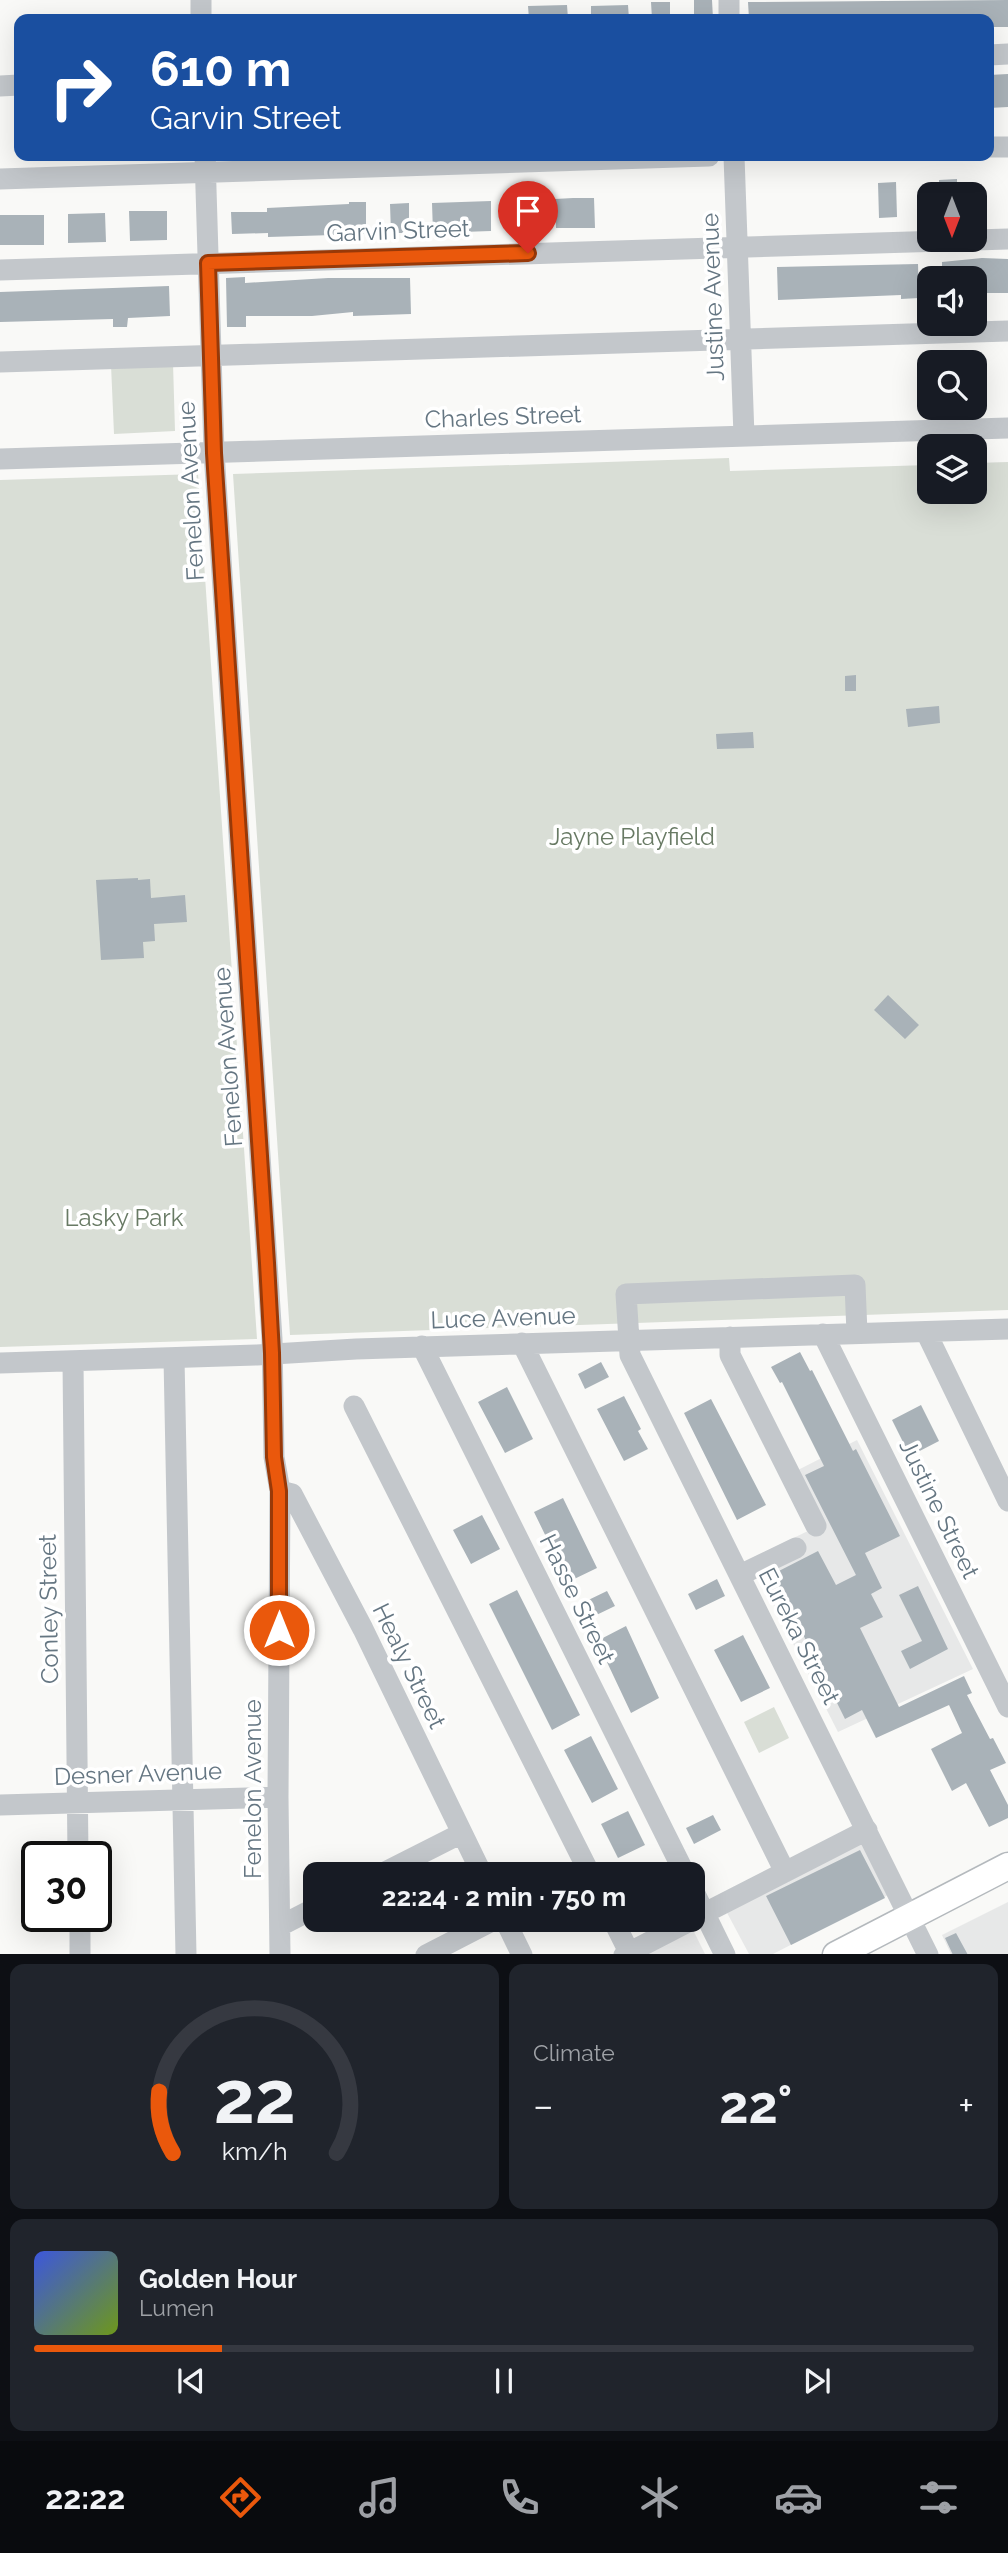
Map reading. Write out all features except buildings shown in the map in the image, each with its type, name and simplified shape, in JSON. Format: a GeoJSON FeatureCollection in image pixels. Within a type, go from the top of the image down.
{"type":"FeatureCollection","features":[{"type":"Feature","properties":{"kind":"main road"},"geometry":{"type":"LineString","coordinates":[[838,1954],[1008,1866]]}},
{"type":"Feature","properties":{"kind":"street"},"geometry":{"type":"LineString","coordinates":[[0,179],[205,163],[349,161]]}},
{"type":"Feature","properties":{"kind":"street","name":"Justine Avenue"},"geometry":{"type":"LineString","coordinates":[[734,161],[744,436]]}},
{"type":"Feature","properties":{"kind":"street","name":"Fenelon Avenue"},"geometry":{"type":"LineString","coordinates":[[205,163],[214,453],[272,1353],[274,1457],[279,1491],[280,1954]]}},
{"type":"Feature","properties":{"kind":"street","name":"Garvin Street"},"geometry":{"type":"LineString","coordinates":[[0,270],[1008,239]]}},
{"type":"Feature","properties":{"kind":"street"},"geometry":{"type":"LineString","coordinates":[[0,362],[1008,331]]}},
{"type":"Feature","properties":{"kind":"street","name":"Charles Street"},"geometry":{"type":"LineString","coordinates":[[0,459],[1008,428]]}},
{"type":"Feature","properties":{"kind":"street","name":"Eureka Street"},"geometry":{"type":"LineString","coordinates":[[857,1333],[855,1285],[626,1294],[630,1355],[928,1954]]}},
{"type":"Feature","properties":{"kind":"street","name":"Luce Avenue"},"geometry":{"type":"LineString","coordinates":[[0,1363],[422,1346],[1008,1329]]}},
{"type":"Feature","properties":{"kind":"street"},"geometry":{"type":"LineString","coordinates":[[926,1332],[1008,1501]]}},
{"type":"Feature","properties":{"kind":"street","name":"Justine Street"},"geometry":{"type":"LineString","coordinates":[[823,1334],[1008,1707]]}},
{"type":"Feature","properties":{"kind":"street"},"geometry":{"type":"LineString","coordinates":[[730,1337],[730,1355],[816,1526]]}},
{"type":"Feature","properties":{"kind":"street"},"geometry":{"type":"LineString","coordinates":[[522,1343],[785,1872]]}},
{"type":"Feature","properties":{"kind":"street","name":"Hasse Street"},"geometry":{"type":"LineString","coordinates":[[422,1346],[679,1862]]}},
{"type":"Feature","properties":{"kind":"street"},"geometry":{"type":"LineString","coordinates":[[174,1358],[186,1954]]}},
{"type":"Feature","properties":{"kind":"street","name":"Conley Street"},"geometry":{"type":"LineString","coordinates":[[73,1361],[78,1841]]}},
{"type":"Feature","properties":{"kind":"street"},"geometry":{"type":"LineString","coordinates":[[354,1406],[584,1862]]}},
{"type":"Feature","properties":{"kind":"street","name":"Healy Street"},"geometry":{"type":"LineString","coordinates":[[279,1491],[290,1492],[296,1500],[380,1663],[476,1862]]}},
{"type":"Feature","properties":{"kind":"street"},"geometry":{"type":"LineString","coordinates":[[740,1575],[796,1548]]}},
{"type":"Feature","properties":{"kind":"street","name":"Desner Avenue"},"geometry":{"type":"LineString","coordinates":[[0,1805],[278,1797]]}},
{"type":"Feature","properties":{"kind":"street"},"geometry":{"type":"LineString","coordinates":[[705,1912],[867,1830]]}},
{"type":"Feature","properties":{"kind":"street"},"geometry":{"type":"LineString","coordinates":[[404,1862],[461,1833]]}},
{"type":"Feature","properties":{"kind":"street"},"geometry":{"type":"LineString","coordinates":[[279,1926],[303,1914]]}},
{"type":"Feature","properties":{"kind":"street"},"geometry":{"type":"LineString","coordinates":[[705,1929],[724,1954]]}},
{"type":"Feature","properties":{"kind":"street"},"geometry":{"type":"LineString","coordinates":[[80,1932],[80,1954]]}},
{"type":"Feature","properties":{"kind":"street"},"geometry":{"type":"LineString","coordinates":[[428,1954],[471,1932]]}},
{"type":"Feature","properties":{"kind":"street"},"geometry":{"type":"LineString","coordinates":[[511,1932],[522,1954]]}},
{"type":"Feature","properties":{"kind":"street"},"geometry":{"type":"LineString","coordinates":[[618,1932],[626,1953],[667,1932]]}},
{"type":"Feature","properties":{"kind":"shaded area"},"geometry":{"type":"Polygon","coordinates":[[[857,1440],[973,1669],[838,1732],[750,1559],[810,1530],[796,1471],[857,1440]]]}},
{"type":"Feature","properties":{"kind":"shaded area"},"geometry":{"type":"Polygon","coordinates":[[[859,1839],[888,1895],[773,1954],[749,1954],[725,1909],[859,1839]]]}},
{"type":"Feature","properties":{"kind":"shaded area"},"geometry":{"type":"Polygon","coordinates":[[[1008,1902],[1008,1954],[951,1954],[942,1935],[1008,1902]]]}},
{"type":"Feature","properties":{"kind":"shaded area"},"geometry":{"type":"Polygon","coordinates":[[[680,1932],[694,1932],[705,1954],[638,1954],[680,1932]]]}},
{"type":"Feature","properties":{"kind":"green space"},"geometry":{"type":"Polygon","coordinates":[[[173,363],[175,431],[114,434],[111,365],[173,363]]]}},
{"type":"Feature","properties":{"kind":"green space","name":"Jayne Playfield"},"geometry":{"type":"Polygon","coordinates":[[[729,458],[730,471],[917,465],[917,504],[987,504],[987,463],[1008,462],[1008,1310],[290,1335],[233,474],[729,458]]]}},
{"type":"Feature","properties":{"kind":"green space","name":"Lasky Park"},"geometry":{"type":"Polygon","coordinates":[[[198,474],[257,1339],[0,1347],[0,480],[198,474]]]}},
{"type":"Feature","properties":{"kind":"green space"},"geometry":{"type":"Polygon","coordinates":[[[774,1707],[789,1738],[759,1753],[744,1722],[774,1707]]]}},
{"type":"Feature","properties":{"kind":"route"},"geometry":{"type":"LineString","coordinates":[[279,1630],[279,1491],[274,1457],[272,1353],[214,453],[208,263],[528,253]]}}]}
